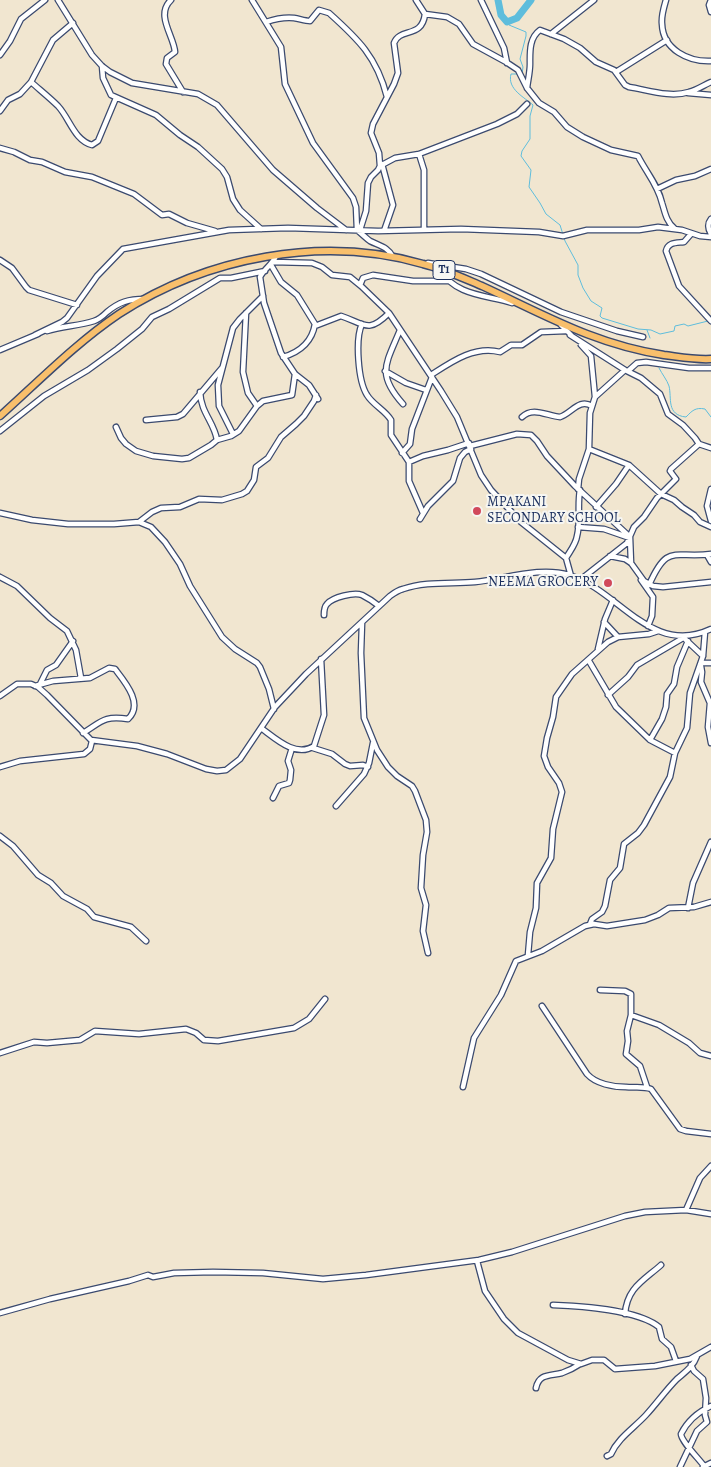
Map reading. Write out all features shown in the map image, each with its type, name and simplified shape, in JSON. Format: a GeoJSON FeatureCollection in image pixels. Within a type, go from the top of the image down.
{"type":"FeatureCollection","features":[{"type":"Feature","properties":{"kind":"highway","name":"T1"},"geometry":{"type":"LineString","coordinates":[[0,416],[100,328],[119,314],[166,288],[230,265],[273,261],[322,252],[364,253],[422,263],[475,283],[561,325],[600,340],[628,348],[696,360],[711,359]]}},
{"type":"Feature","properties":{"kind":"street"},"geometry":{"type":"LineString","coordinates":[[0,55],[10,41],[21,19],[46,0]]}},
{"type":"Feature","properties":{"kind":"street"},"geometry":{"type":"LineString","coordinates":[[58,0],[87,47],[102,66],[132,83],[198,94],[211,100],[273,170],[346,230]]}},
{"type":"Feature","properties":{"kind":"street"},"geometry":{"type":"LineString","coordinates":[[171,0],[166,9],[166,18],[175,52],[167,58],[166,64],[183,92]]}},
{"type":"Feature","properties":{"kind":"street"},"geometry":{"type":"LineString","coordinates":[[252,0],[281,47],[285,84],[289,95],[313,142],[353,198],[359,230],[370,240],[390,251],[393,257]]}},
{"type":"Feature","properties":{"kind":"street"},"geometry":{"type":"LineString","coordinates":[[384,231],[393,205],[379,153],[371,133],[373,124],[394,84],[398,72],[394,43],[396,39],[419,29],[423,25],[425,14],[416,0]]}},
{"type":"Feature","properties":{"kind":"street"},"geometry":{"type":"LineString","coordinates":[[481,0],[504,48],[507,62]]}},
{"type":"Feature","properties":{"kind":"street"},"geometry":{"type":"LineString","coordinates":[[551,34],[594,0]]}},
{"type":"Feature","properties":{"kind":"street"},"geometry":{"type":"LineString","coordinates":[[666,0],[662,24],[667,40],[677,52],[688,59],[697,61],[711,60]]}},
{"type":"Feature","properties":{"kind":"street"},"geometry":{"type":"LineString","coordinates":[[711,0],[709,8],[711,12]]}},
{"type":"Feature","properties":{"kind":"street"},"geometry":{"type":"LineString","coordinates":[[266,22],[278,18],[294,18],[308,22],[320,10],[329,13],[372,58],[387,97]]}},
{"type":"Feature","properties":{"kind":"street"},"geometry":{"type":"LineString","coordinates":[[425,14],[447,17],[459,24],[472,44],[507,62],[518,70],[527,88],[539,103],[554,112],[583,137],[611,150],[638,156],[657,189],[667,221],[675,229]]}},
{"type":"Feature","properties":{"kind":"street"},"geometry":{"type":"LineString","coordinates":[[0,111],[8,100],[20,94],[31,82],[53,40],[73,22]]}},
{"type":"Feature","properties":{"kind":"street"},"geometry":{"type":"LineString","coordinates":[[527,88],[530,48],[532,41],[540,30],[572,42],[596,62],[616,72],[629,88],[669,94],[711,95]]}},
{"type":"Feature","properties":{"kind":"street"},"geometry":{"type":"LineString","coordinates":[[616,72],[667,40]]}},
{"type":"Feature","properties":{"kind":"street"},"geometry":{"type":"LineString","coordinates":[[102,66],[105,86],[111,95],[156,115],[216,164],[227,177],[233,199],[240,210],[261,229]]}},
{"type":"Feature","properties":{"kind":"street"},"geometry":{"type":"LineString","coordinates":[[31,82],[59,107],[77,135],[92,145],[98,141],[116,98]]}},
{"type":"Feature","properties":{"kind":"street"},"geometry":{"type":"LineString","coordinates":[[686,93],[699,89],[711,82]]}},
{"type":"Feature","properties":{"kind":"street"},"geometry":{"type":"LineString","coordinates":[[359,230],[366,211],[368,183],[381,165],[395,158],[411,157],[498,124],[517,114],[527,104]]}},
{"type":"Feature","properties":{"kind":"street"},"geometry":{"type":"LineString","coordinates":[[0,148],[65,172],[92,177],[138,196],[152,210],[162,215],[169,214],[187,223],[218,232]]}},
{"type":"Feature","properties":{"kind":"street"},"geometry":{"type":"LineString","coordinates":[[419,154],[424,170],[424,230]]}},
{"type":"Feature","properties":{"kind":"street"},"geometry":{"type":"LineString","coordinates":[[657,189],[676,180],[695,176],[711,169]]}},
{"type":"Feature","properties":{"kind":"street"},"geometry":{"type":"LineString","coordinates":[[711,219],[708,225],[711,236]]}},
{"type":"Feature","properties":{"kind":"street"},"geometry":{"type":"LineString","coordinates":[[0,350],[62,322],[111,259],[123,249],[218,232],[288,228],[539,232],[563,236],[587,230],[639,230],[658,227],[711,236]]}},
{"type":"Feature","properties":{"kind":"street"},"geometry":{"type":"LineString","coordinates":[[691,234],[684,242],[674,243],[666,251],[679,286],[711,321]]}},
{"type":"Feature","properties":{"kind":"street"},"geometry":{"type":"LineString","coordinates":[[0,260],[12,268],[30,290],[77,305]]}},
{"type":"Feature","properties":{"kind":"street"},"geometry":{"type":"LineString","coordinates":[[139,522],[152,512],[162,508],[180,507],[199,499],[226,499],[245,492],[254,480],[256,467],[268,458],[281,437],[304,416],[317,397],[309,385],[295,374],[283,357],[266,310],[260,277],[273,261]]}},
{"type":"Feature","properties":{"kind":"street"},"geometry":{"type":"LineString","coordinates":[[273,261],[312,263],[322,267],[332,275],[350,277],[389,313],[457,417],[484,481],[521,522],[566,558],[571,576]]}},
{"type":"Feature","properties":{"kind":"street"},"geometry":{"type":"LineString","coordinates":[[273,261],[281,282],[300,300],[314,320],[315,326],[307,344],[283,357]]}},
{"type":"Feature","properties":{"kind":"street"},"geometry":{"type":"LineString","coordinates":[[422,263],[442,265],[481,274],[561,312],[617,331],[643,337]]}},
{"type":"Feature","properties":{"kind":"street"},"geometry":{"type":"LineString","coordinates":[[440,269],[449,281],[466,292],[521,306]]}},
{"type":"Feature","properties":{"kind":"street"},"geometry":{"type":"LineString","coordinates":[[0,431],[44,396],[88,370],[117,349],[142,329],[152,317],[169,309],[220,278],[231,278],[264,271]]}},
{"type":"Feature","properties":{"kind":"street"},"geometry":{"type":"LineString","coordinates":[[362,287],[360,282],[363,278],[374,275],[413,281],[449,281]]}},
{"type":"Feature","properties":{"kind":"street"},"geometry":{"type":"LineString","coordinates":[[233,434],[218,401],[217,392],[222,367],[233,328],[263,296]]}},
{"type":"Feature","properties":{"kind":"street"},"geometry":{"type":"LineString","coordinates":[[35,335],[57,328],[97,320],[122,302],[146,299]]}},
{"type":"Feature","properties":{"kind":"street"},"geometry":{"type":"LineString","coordinates":[[246,313],[243,372],[248,392],[257,406]]}},
{"type":"Feature","properties":{"kind":"street"},"geometry":{"type":"LineString","coordinates":[[315,326],[341,316],[362,324],[377,324],[389,313]]}},
{"type":"Feature","properties":{"kind":"street"},"geometry":{"type":"LineString","coordinates":[[362,324],[359,333],[358,350],[364,390],[372,402],[389,417],[392,426],[391,435],[409,462],[409,481],[424,513]]}},
{"type":"Feature","properties":{"kind":"street"},"geometry":{"type":"LineString","coordinates":[[561,325],[584,347],[590,356],[595,397],[590,417],[589,449],[580,479],[577,508],[578,527],[575,542],[566,558]]}},
{"type":"Feature","properties":{"kind":"street"},"geometry":{"type":"LineString","coordinates":[[400,330],[389,354],[385,371],[387,382],[403,404]]}},
{"type":"Feature","properties":{"kind":"street"},"geometry":{"type":"LineString","coordinates":[[402,453],[410,444],[412,429],[431,376],[451,362],[481,350],[500,352],[511,345],[522,345],[541,332],[568,333],[642,378],[660,394],[668,414],[701,444],[711,448]]}},
{"type":"Feature","properties":{"kind":"street"},"geometry":{"type":"LineString","coordinates":[[595,397],[602,393],[613,380],[637,363],[646,362],[689,368],[711,368]]}},
{"type":"Feature","properties":{"kind":"street"},"geometry":{"type":"LineString","coordinates":[[146,420],[180,416],[222,367]]}},
{"type":"Feature","properties":{"kind":"street"},"geometry":{"type":"LineString","coordinates":[[385,371],[406,383],[426,390]]}},
{"type":"Feature","properties":{"kind":"street"},"geometry":{"type":"LineString","coordinates":[[116,427],[126,444],[136,451],[153,456],[189,458],[217,440],[239,431],[257,406],[266,400],[291,395],[295,374]]}},
{"type":"Feature","properties":{"kind":"street"},"geometry":{"type":"LineString","coordinates":[[200,392],[202,408],[216,434],[217,440]]}},
{"type":"Feature","properties":{"kind":"street"},"geometry":{"type":"LineString","coordinates":[[522,417],[532,412],[560,417],[582,403],[592,406]]}},
{"type":"Feature","properties":{"kind":"street"},"geometry":{"type":"LineString","coordinates":[[409,462],[421,456],[517,434],[531,435],[547,456],[579,490],[630,538],[631,563]]}},
{"type":"Feature","properties":{"kind":"street"},"geometry":{"type":"LineString","coordinates":[[580,580],[627,543],[634,527],[661,494],[676,480],[670,471],[671,469],[701,444],[711,440]]}},
{"type":"Feature","properties":{"kind":"street"},"geometry":{"type":"LineString","coordinates":[[420,519],[453,481],[460,458],[470,446]]}},
{"type":"Feature","properties":{"kind":"street"},"geometry":{"type":"LineString","coordinates":[[589,449],[629,465],[661,494],[674,500],[700,522],[711,527]]}},
{"type":"Feature","properties":{"kind":"street"},"geometry":{"type":"LineString","coordinates":[[596,507],[616,484],[629,465]]}},
{"type":"Feature","properties":{"kind":"street"},"geometry":{"type":"LineString","coordinates":[[711,490],[708,506],[711,521]]}},
{"type":"Feature","properties":{"kind":"street"},"geometry":{"type":"LineString","coordinates":[[0,513],[32,520],[68,524],[139,522],[151,526],[170,548],[184,571],[190,586],[222,637],[260,667],[269,689],[274,709]]}},
{"type":"Feature","properties":{"kind":"street"},"geometry":{"type":"LineString","coordinates":[[578,527],[604,529],[630,538]]}},
{"type":"Feature","properties":{"kind":"street"},"geometry":{"type":"LineString","coordinates":[[649,585],[659,564],[667,557],[709,554],[711,562]]}},
{"type":"Feature","properties":{"kind":"street"},"geometry":{"type":"LineString","coordinates":[[610,556],[625,559],[631,563],[644,586],[653,597],[654,606],[648,626]]}},
{"type":"Feature","properties":{"kind":"street"},"geometry":{"type":"LineString","coordinates":[[37,685],[82,733],[92,741],[137,746],[167,754],[195,766],[217,771],[226,770],[237,762],[274,709],[321,659],[393,594],[410,587],[475,582],[541,573],[571,576],[613,600],[628,614],[648,626],[683,638],[703,656]]}},
{"type":"Feature","properties":{"kind":"street"},"geometry":{"type":"LineString","coordinates":[[638,574],[649,585],[664,587],[711,582]]}},
{"type":"Feature","properties":{"kind":"street"},"geometry":{"type":"LineString","coordinates":[[0,577],[17,586],[50,618],[67,631],[76,650],[81,678]]}},
{"type":"Feature","properties":{"kind":"street"},"geometry":{"type":"LineString","coordinates":[[324,615],[328,603],[355,594],[361,595],[380,606]]}},
{"type":"Feature","properties":{"kind":"street"},"geometry":{"type":"LineString","coordinates":[[597,653],[604,622],[613,600]]}},
{"type":"Feature","properties":{"kind":"street"},"geometry":{"type":"LineString","coordinates":[[604,622],[618,637]]}},
{"type":"Feature","properties":{"kind":"street"},"geometry":{"type":"LineString","coordinates":[[362,623],[363,712],[373,742],[388,767],[416,791],[426,820],[427,832],[421,884],[426,905],[423,931],[428,953]]}},
{"type":"Feature","properties":{"kind":"street"},"geometry":{"type":"LineString","coordinates":[[608,695],[638,665],[683,638],[711,629]]}},
{"type":"Feature","properties":{"kind":"street"},"geometry":{"type":"LineString","coordinates":[[528,956],[530,932],[536,908],[536,885],[551,858],[553,829],[562,792],[559,783],[544,759],[557,694],[578,669],[608,642],[618,637],[649,634],[658,631]]}},
{"type":"Feature","properties":{"kind":"street"},"geometry":{"type":"LineString","coordinates":[[590,924],[602,912],[605,906],[610,880],[620,868],[624,844],[638,834],[667,786],[676,754],[687,728],[690,693],[701,665],[705,632]]}},
{"type":"Feature","properties":{"kind":"street"},"geometry":{"type":"LineString","coordinates":[[650,740],[664,713],[667,694],[674,684],[683,638]]}},
{"type":"Feature","properties":{"kind":"street"},"geometry":{"type":"LineString","coordinates":[[37,685],[48,669],[56,664],[73,641]]}},
{"type":"Feature","properties":{"kind":"street"},"geometry":{"type":"LineString","coordinates":[[312,748],[316,742],[324,715],[321,659]]}},
{"type":"Feature","properties":{"kind":"street"},"geometry":{"type":"LineString","coordinates":[[589,661],[616,707],[650,740],[676,754]]}},
{"type":"Feature","properties":{"kind":"street"},"geometry":{"type":"LineString","coordinates":[[701,665],[711,663]]}},
{"type":"Feature","properties":{"kind":"street"},"geometry":{"type":"LineString","coordinates":[[701,665],[701,682],[710,703],[708,727],[711,743]]}},
{"type":"Feature","properties":{"kind":"street"},"geometry":{"type":"LineString","coordinates":[[0,696],[17,684],[37,685],[53,681],[90,678],[109,668],[114,669],[132,692],[134,700],[130,719],[115,718],[100,721],[82,733]]}},
{"type":"Feature","properties":{"kind":"street"},"geometry":{"type":"LineString","coordinates":[[261,728],[292,748],[298,750],[312,748],[332,754],[350,766],[363,765],[368,767]]}},
{"type":"Feature","properties":{"kind":"street"},"geometry":{"type":"LineString","coordinates":[[0,767],[31,759],[84,754],[90,749],[92,741]]}},
{"type":"Feature","properties":{"kind":"street"},"geometry":{"type":"LineString","coordinates":[[336,806],[364,774],[368,767],[373,742]]}},
{"type":"Feature","properties":{"kind":"street"},"geometry":{"type":"LineString","coordinates":[[273,798],[279,786],[289,783],[291,770],[288,760],[292,748]]}},
{"type":"Feature","properties":{"kind":"street"},"geometry":{"type":"LineString","coordinates":[[0,836],[13,846],[38,875],[63,896],[87,909],[94,917],[131,928],[146,941]]}},
{"type":"Feature","properties":{"kind":"street"},"geometry":{"type":"LineString","coordinates":[[688,908],[693,883],[711,842]]}},
{"type":"Feature","properties":{"kind":"street"},"geometry":{"type":"LineString","coordinates":[[463,1087],[474,1038],[501,996],[516,960],[542,951],[590,924],[607,926],[645,920],[670,908],[688,908],[711,902]]}},
{"type":"Feature","properties":{"kind":"street"},"geometry":{"type":"LineString","coordinates":[[600,990],[629,992],[632,997],[626,1054],[640,1066],[647,1087]]}},
{"type":"Feature","properties":{"kind":"street"},"geometry":{"type":"LineString","coordinates":[[0,1053],[34,1042],[47,1043],[80,1040],[95,1032],[139,1034],[186,1029],[207,1041],[229,1040],[294,1028],[309,1019],[325,998]]}},
{"type":"Feature","properties":{"kind":"street"},"geometry":{"type":"LineString","coordinates":[[542,1006],[587,1074],[593,1080],[619,1087],[647,1087],[653,1091],[680,1129],[711,1134]]}},
{"type":"Feature","properties":{"kind":"street"},"geometry":{"type":"LineString","coordinates":[[631,1015],[659,1025],[689,1043],[700,1053],[711,1056]]}},
{"type":"Feature","properties":{"kind":"street"},"geometry":{"type":"LineString","coordinates":[[686,1210],[700,1178],[711,1166]]}},
{"type":"Feature","properties":{"kind":"street"},"geometry":{"type":"LineString","coordinates":[[0,1313],[148,1275],[153,1277],[190,1272],[242,1272],[323,1279],[366,1275],[477,1260],[512,1252],[625,1216],[657,1210],[686,1210],[711,1214]]}},
{"type":"Feature","properties":{"kind":"street"},"geometry":{"type":"LineString","coordinates":[[477,1260],[485,1291],[510,1325],[522,1335],[556,1355],[581,1364]]}},
{"type":"Feature","properties":{"kind":"street"},"geometry":{"type":"LineString","coordinates":[[624,1314],[627,1301],[636,1285],[661,1265]]}},
{"type":"Feature","properties":{"kind":"street"},"geometry":{"type":"LineString","coordinates":[[553,1305],[614,1311],[638,1317],[659,1326],[663,1341],[671,1347],[676,1361]]}},
{"type":"Feature","properties":{"kind":"street"},"geometry":{"type":"LineString","coordinates":[[536,1388],[537,1383],[542,1377],[561,1373],[592,1360],[604,1360],[612,1369],[618,1370],[655,1366],[688,1359],[711,1347]]}},
{"type":"Feature","properties":{"kind":"street"},"geometry":{"type":"LineString","coordinates":[[608,1456],[620,1443],[624,1434],[645,1416],[677,1379],[691,1366],[698,1355]]}},
{"type":"Feature","properties":{"kind":"street"},"geometry":{"type":"LineString","coordinates":[[680,1467],[697,1431],[706,1423],[703,1378],[691,1366],[688,1359]]}},
{"type":"Feature","properties":{"kind":"street"},"geometry":{"type":"LineString","coordinates":[[711,1406],[690,1421],[681,1434],[683,1442],[689,1447],[703,1467],[711,1463]]}},
{"type":"Feature","properties":{"kind":"waterway"},"geometry":{"type":"LineString","coordinates":[[498,0],[501,15],[507,22],[517,18],[531,0]]}},
{"type":"Feature","properties":{"kind":"waterway"},"geometry":{"type":"LineString","coordinates":[[507,22],[509,25],[526,32],[520,59],[523,67],[522,74]]}},
{"type":"Feature","properties":{"kind":"waterway"},"geometry":{"type":"LineString","coordinates":[[518,74],[511,74],[511,84],[517,92],[533,105],[530,116],[530,139],[521,156],[531,170],[529,187],[546,214],[560,225],[565,241],[578,265],[578,275],[583,288],[591,301],[602,308],[600,316],[638,329],[651,330],[660,334],[674,331],[675,326],[684,324],[688,326],[708,321]]}},
{"type":"Feature","properties":{"kind":"waterway"},"geometry":{"type":"LineString","coordinates":[[647,330],[650,338]]}},
{"type":"Feature","properties":{"kind":"waterway"},"geometry":{"type":"LineString","coordinates":[[659,368],[669,386],[671,405],[675,413],[686,417],[694,410],[705,409],[711,417]]}},
{"type":"Feature","properties":{"kind":"place","name":"MPAKANI SECONDARY SCHOOL"},"geometry":{"type":"Point","coordinates":[477,511]}},
{"type":"Feature","properties":{"kind":"place","name":"NEEMA GROCERY"},"geometry":{"type":"Point","coordinates":[608,583]}}]}
